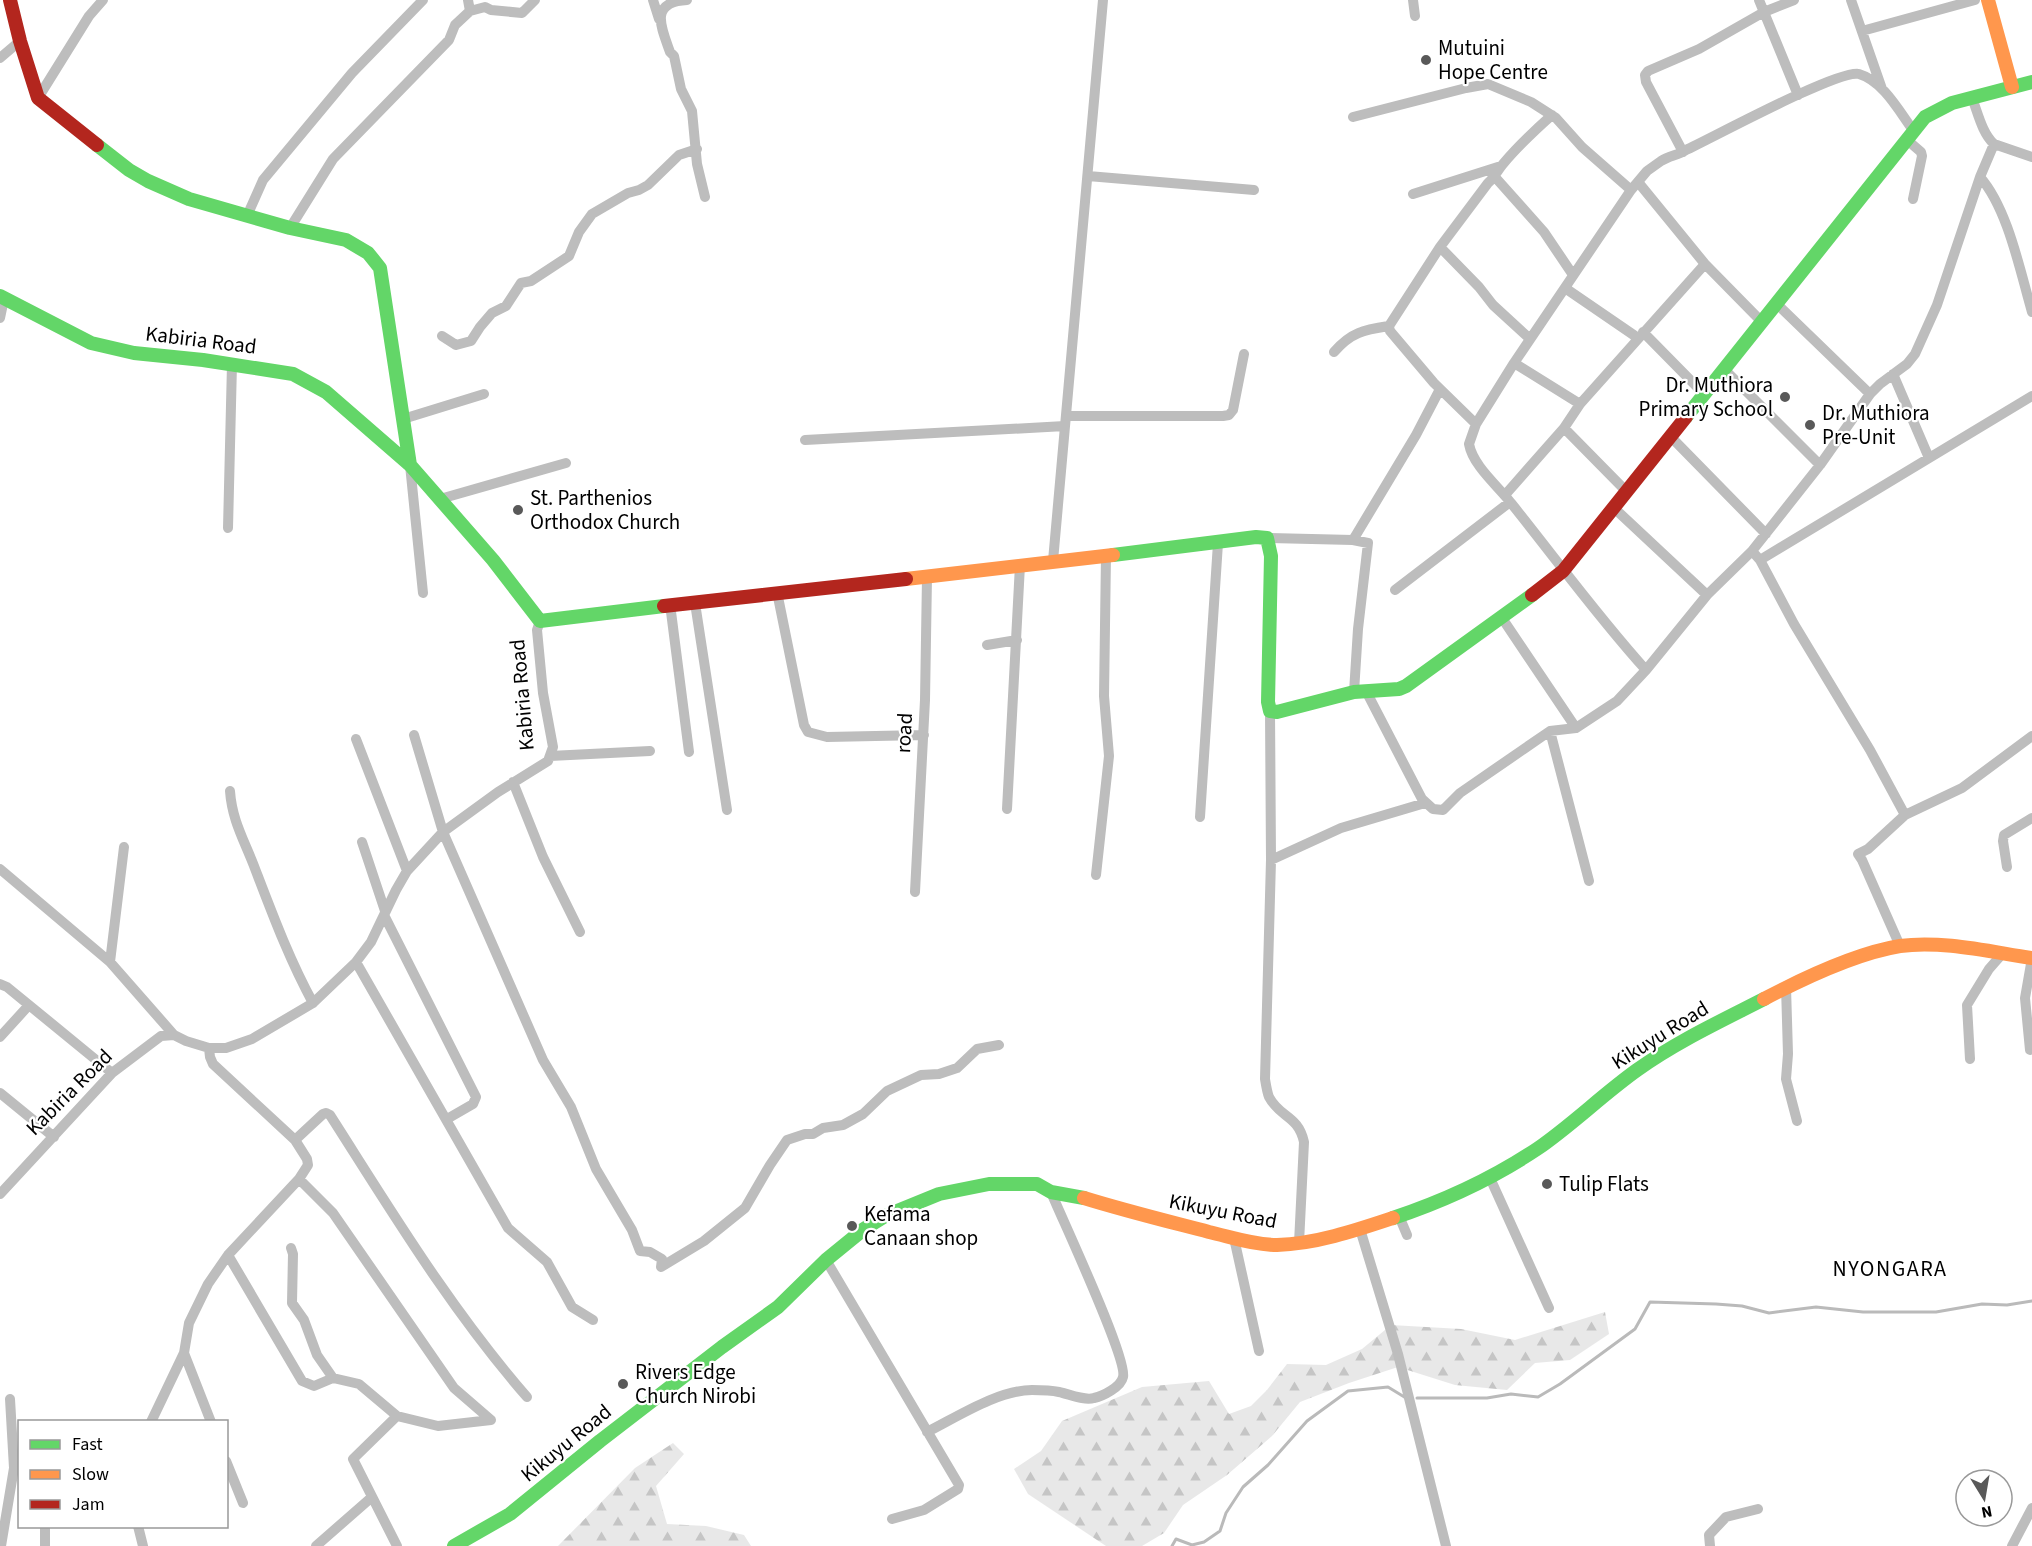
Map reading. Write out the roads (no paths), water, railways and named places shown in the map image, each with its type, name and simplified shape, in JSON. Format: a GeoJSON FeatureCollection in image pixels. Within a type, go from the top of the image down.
{"type":"FeatureCollection","features":[{"type":"Feature","properties":{"kind":"main road"},"geometry":{"type":"LineString","coordinates":[[10,0],[38,98],[129,170],[147,181],[189,198],[290,228],[346,240],[368,253],[380,268],[410,465]]}},
{"type":"Feature","properties":{"kind":"main road"},"geometry":{"type":"LineString","coordinates":[[1989,0],[2012,87]]}},
{"type":"Feature","properties":{"kind":"main road"},"geometry":{"type":"LineString","coordinates":[[540,621],[1256,537],[1267,538],[1271,556],[1268,702],[1270,711],[1277,712],[1360,691],[1399,689],[1502,618],[1563,571],[1925,117],[1935,111],[1972,98],[2032,82]]}},
{"type":"Feature","properties":{"kind":"main road","name":"Kabiria Road"},"geometry":{"type":"LineString","coordinates":[[2,298],[91,343],[134,353],[232,364],[293,374],[326,392],[410,465],[493,560],[540,621]]}},
{"type":"Feature","properties":{"kind":"main road","name":"Kikuyu Road"},"geometry":{"type":"LineString","coordinates":[[454,1546],[510,1515],[609,1434],[778,1307],[826,1260],[864,1228],[885,1216],[939,1194],[989,1184],[1037,1184],[1051,1192],[1073,1195],[1133,1214],[1255,1243],[1276,1245],[1299,1243],[1360,1229],[1399,1216],[1431,1205],[1490,1178],[1538,1148],[1638,1069],[1786,987],[1847,961],[1900,946],[1936,946],[2032,958]]}},
{"type":"Feature","properties":{"kind":"street"},"geometry":{"type":"LineString","coordinates":[[38,98],[89,16],[103,0]]}},
{"type":"Feature","properties":{"kind":"street"},"geometry":{"type":"LineString","coordinates":[[247,216],[263,180],[352,73],[423,0]]}},
{"type":"Feature","properties":{"kind":"street"},"geometry":{"type":"LineString","coordinates":[[290,228],[333,159],[449,40],[455,25],[469,5],[477,0]]}},
{"type":"Feature","properties":{"kind":"street"},"geometry":{"type":"LineString","coordinates":[[469,5],[503,12],[522,13],[535,0]]}},
{"type":"Feature","properties":{"kind":"street"},"geometry":{"type":"LineString","coordinates":[[653,0],[670,52],[674,56],[681,89],[692,111],[697,164],[705,197]]}},
{"type":"Feature","properties":{"kind":"street"},"geometry":{"type":"LineString","coordinates":[[659,19],[663,8],[672,2],[687,0]]}},
{"type":"Feature","properties":{"kind":"street"},"geometry":{"type":"LineString","coordinates":[[1053,561],[1103,0]]}},
{"type":"Feature","properties":{"kind":"street"},"geometry":{"type":"LineString","coordinates":[[1413,0],[1415,16]]}},
{"type":"Feature","properties":{"kind":"street"},"geometry":{"type":"LineString","coordinates":[[1759,0],[1798,95]]}},
{"type":"Feature","properties":{"kind":"street"},"geometry":{"type":"LineString","coordinates":[[1683,152],[1646,82],[1645,75],[1648,71],[1699,49],[1764,12],[1794,0]]}},
{"type":"Feature","properties":{"kind":"street"},"geometry":{"type":"LineString","coordinates":[[1851,0],[1882,89],[1922,156],[1913,199]]}},
{"type":"Feature","properties":{"kind":"street"},"geometry":{"type":"LineString","coordinates":[[1862,31],[1975,0]]}},
{"type":"Feature","properties":{"kind":"street"},"geometry":{"type":"LineString","coordinates":[[0,57],[20,41]]}},
{"type":"Feature","properties":{"kind":"street"},"geometry":{"type":"LineString","coordinates":[[1646,670],[1606,626],[1508,498],[1477,462],[1469,444],[1476,424],[1573,274],[1634,186],[1647,171],[1674,154],[1683,152],[1798,95],[1844,75],[1856,73],[1868,78],[1882,89]]}},
{"type":"Feature","properties":{"kind":"street"},"geometry":{"type":"LineString","coordinates":[[1353,117],[1488,84],[1531,102],[1552,115],[1582,147],[1634,186],[1761,321]]}},
{"type":"Feature","properties":{"kind":"street"},"geometry":{"type":"LineString","coordinates":[[1972,98],[1987,137],[1994,144],[2032,157]]}},
{"type":"Feature","properties":{"kind":"street"},"geometry":{"type":"LineString","coordinates":[[1334,352],[1344,340],[1357,332],[1389,326],[1440,247],[1495,177],[1501,166],[1524,140],[1552,115]]}},
{"type":"Feature","properties":{"kind":"street"},"geometry":{"type":"LineString","coordinates":[[1756,556],[1767,534],[1820,465],[1870,394],[1907,364],[1919,345],[1936,305],[1980,177],[1994,144]]}},
{"type":"Feature","properties":{"kind":"street"},"geometry":{"type":"LineString","coordinates":[[442,336],[456,345],[471,341],[492,313],[511,300],[521,284],[531,281],[569,256],[579,232],[592,214],[623,195],[648,185],[679,155],[697,149]]}},
{"type":"Feature","properties":{"kind":"street"},"geometry":{"type":"LineString","coordinates":[[1413,194],[1501,166]]}},
{"type":"Feature","properties":{"kind":"street"},"geometry":{"type":"LineString","coordinates":[[1088,176],[1254,190]]}},
{"type":"Feature","properties":{"kind":"street"},"geometry":{"type":"LineString","coordinates":[[1495,177],[1544,232],[1573,274]]}},
{"type":"Feature","properties":{"kind":"street"},"geometry":{"type":"LineString","coordinates":[[1980,177],[1992,190],[2000,208],[2032,312]]}},
{"type":"Feature","properties":{"kind":"street"},"geometry":{"type":"LineString","coordinates":[[1440,247],[1493,305],[1530,339]]}},
{"type":"Feature","properties":{"kind":"street"},"geometry":{"type":"LineString","coordinates":[[1395,590],[1508,498],[1564,428],[1580,404],[1705,264]]}},
{"type":"Feature","properties":{"kind":"street"},"geometry":{"type":"LineString","coordinates":[[1565,288],[1640,335],[1704,394]]}},
{"type":"Feature","properties":{"kind":"street"},"geometry":{"type":"LineString","coordinates":[[0,318],[2,298]]}},
{"type":"Feature","properties":{"kind":"street"},"geometry":{"type":"LineString","coordinates":[[1777,304],[1870,394]]}},
{"type":"Feature","properties":{"kind":"street"},"geometry":{"type":"LineString","coordinates":[[1389,326],[1390,331],[1440,389],[1476,424]]}},
{"type":"Feature","properties":{"kind":"street"},"geometry":{"type":"LineString","coordinates":[[805,441],[1066,421],[1230,415],[1233,410],[1244,354]]}},
{"type":"Feature","properties":{"kind":"street"},"geometry":{"type":"LineString","coordinates":[[1514,363],[1580,404]]}},
{"type":"Feature","properties":{"kind":"street"},"geometry":{"type":"LineString","coordinates":[[228,528],[232,364]]}},
{"type":"Feature","properties":{"kind":"street"},"geometry":{"type":"LineString","coordinates":[[1724,369],[1820,465]]}},
{"type":"Feature","properties":{"kind":"street"},"geometry":{"type":"LineString","coordinates":[[1893,374],[1929,458]]}},
{"type":"Feature","properties":{"kind":"street"},"geometry":{"type":"LineString","coordinates":[[1353,540],[1416,435],[1440,389]]}},
{"type":"Feature","properties":{"kind":"street"},"geometry":{"type":"LineString","coordinates":[[403,418],[484,394]]}},
{"type":"Feature","properties":{"kind":"street"},"geometry":{"type":"LineString","coordinates":[[1267,538],[1366,541],[1369,546],[1358,629],[1360,691],[1425,803],[1433,809],[1443,810],[1460,793],[1550,731],[1576,728],[1617,701],[1646,670],[1707,595],[1756,556],[1929,458],[2032,396]]}},
{"type":"Feature","properties":{"kind":"street"},"geometry":{"type":"LineString","coordinates":[[1564,428],[1626,491]]}},
{"type":"Feature","properties":{"kind":"street"},"geometry":{"type":"LineString","coordinates":[[1670,436],[1767,534]]}},
{"type":"Feature","properties":{"kind":"street"},"geometry":{"type":"LineString","coordinates":[[440,499],[566,463]]}},
{"type":"Feature","properties":{"kind":"street"},"geometry":{"type":"LineString","coordinates":[[410,465],[423,593]]}},
{"type":"Feature","properties":{"kind":"street"},"geometry":{"type":"LineString","coordinates":[[1613,507],[1707,595]]}},
{"type":"Feature","properties":{"kind":"street"},"geometry":{"type":"LineString","coordinates":[[1200,817],[1218,543]]}},
{"type":"Feature","properties":{"kind":"street"},"geometry":{"type":"LineString","coordinates":[[1096,875],[1109,756],[1104,696],[1106,555]]}},
{"type":"Feature","properties":{"kind":"street"},"geometry":{"type":"LineString","coordinates":[[1756,556],[1870,750],[1905,815]]}},
{"type":"Feature","properties":{"kind":"street"},"geometry":{"type":"LineString","coordinates":[[1007,809],[1020,565]]}},
{"type":"Feature","properties":{"kind":"street","name":"road"},"geometry":{"type":"LineString","coordinates":[[915,892],[924,735],[927,577]]}},
{"type":"Feature","properties":{"kind":"street"},"geometry":{"type":"LineString","coordinates":[[777,592],[804,725],[808,732],[827,737],[924,735]]}},
{"type":"Feature","properties":{"kind":"street"},"geometry":{"type":"LineString","coordinates":[[695,603],[727,810]]}},
{"type":"Feature","properties":{"kind":"street"},"geometry":{"type":"LineString","coordinates":[[670,604],[689,752]]}},
{"type":"Feature","properties":{"kind":"street"},"geometry":{"type":"LineString","coordinates":[[1502,618],[1508,623],[1576,728]]}},
{"type":"Feature","properties":{"kind":"street","name":"Kabiria Road"},"geometry":{"type":"LineString","coordinates":[[0,1194],[112,1073],[161,1036],[174,1035],[209,1048],[226,1048],[252,1039],[313,1003],[357,962],[371,942],[407,871],[442,832],[513,782],[548,761],[553,747],[543,693],[537,630],[540,621]]}},
{"type":"Feature","properties":{"kind":"street"},"geometry":{"type":"LineString","coordinates":[[987,645],[1017,640]]}},
{"type":"Feature","properties":{"kind":"street"},"geometry":{"type":"LineString","coordinates":[[1270,711],[1271,860],[1265,1079],[1268,1096],[1276,1107],[1296,1123],[1304,1142],[1299,1243]]}},
{"type":"Feature","properties":{"kind":"street"},"geometry":{"type":"LineString","coordinates":[[1550,731],[1589,881]]}},
{"type":"Feature","properties":{"kind":"street"},"geometry":{"type":"LineString","coordinates":[[414,735],[442,832],[543,1060],[571,1107],[596,1169],[632,1230],[640,1251],[650,1252],[662,1259],[661,1267],[704,1241],[745,1208],[787,1140],[813,1134],[823,1128],[843,1125],[863,1114],[887,1091],[921,1075],[939,1074],[957,1068],[977,1049],[999,1045]]}},
{"type":"Feature","properties":{"kind":"street"},"geometry":{"type":"LineString","coordinates":[[1900,946],[1858,854],[1868,849],[1905,815],[1962,788],[2032,736]]}},
{"type":"Feature","properties":{"kind":"street"},"geometry":{"type":"LineString","coordinates":[[356,740],[407,871]]}},
{"type":"Feature","properties":{"kind":"street"},"geometry":{"type":"LineString","coordinates":[[550,756],[651,752]]}},
{"type":"Feature","properties":{"kind":"street"},"geometry":{"type":"LineString","coordinates":[[513,782],[543,857],[580,932]]}},
{"type":"Feature","properties":{"kind":"street"},"geometry":{"type":"LineString","coordinates":[[230,791],[236,825],[282,939],[313,1003]]}},
{"type":"Feature","properties":{"kind":"street"},"geometry":{"type":"LineString","coordinates":[[1271,860],[1341,828],[1425,803]]}},
{"type":"Feature","properties":{"kind":"street"},"geometry":{"type":"LineString","coordinates":[[2007,867],[2004,835],[2032,818]]}},
{"type":"Feature","properties":{"kind":"street"},"geometry":{"type":"LineString","coordinates":[[362,842],[385,913],[476,1097],[473,1104],[447,1119]]}},
{"type":"Feature","properties":{"kind":"street"},"geometry":{"type":"LineString","coordinates":[[110,962],[124,847]]}},
{"type":"Feature","properties":{"kind":"street"},"geometry":{"type":"LineString","coordinates":[[0,869],[110,962],[174,1035]]}},
{"type":"Feature","properties":{"kind":"street"},"geometry":{"type":"LineString","coordinates":[[1970,1059],[1967,1005],[1989,969],[2003,953]]}},
{"type":"Feature","properties":{"kind":"street"},"geometry":{"type":"LineString","coordinates":[[2030,1050],[2025,998],[2032,958]]}},
{"type":"Feature","properties":{"kind":"street"},"geometry":{"type":"LineString","coordinates":[[357,962],[508,1228],[547,1262],[572,1307],[592,1320]]}},
{"type":"Feature","properties":{"kind":"street"},"geometry":{"type":"LineString","coordinates":[[0,984],[7,987],[112,1073]]}},
{"type":"Feature","properties":{"kind":"street"},"geometry":{"type":"LineString","coordinates":[[1786,987],[1788,1054],[1786,1079],[1797,1120]]}},
{"type":"Feature","properties":{"kind":"street"},"geometry":{"type":"LineString","coordinates":[[0,1037],[29,1005]]}},
{"type":"Feature","properties":{"kind":"street"},"geometry":{"type":"LineString","coordinates":[[152,1420],[184,1353],[189,1323],[208,1284],[228,1255],[308,1166],[295,1140],[213,1064],[209,1048]]}},
{"type":"Feature","properties":{"kind":"street"},"geometry":{"type":"LineString","coordinates":[[0,1093],[54,1137]]}},
{"type":"Feature","properties":{"kind":"street"},"geometry":{"type":"LineString","coordinates":[[295,1140],[323,1114],[330,1115],[421,1258],[498,1364],[527,1397]]}},
{"type":"Feature","properties":{"kind":"street"},"geometry":{"type":"LineString","coordinates":[[1490,1178],[1549,1308]]}},
{"type":"Feature","properties":{"kind":"street"},"geometry":{"type":"LineString","coordinates":[[228,1255],[302,1381],[314,1386],[333,1378],[359,1384],[398,1416],[438,1426],[491,1420],[454,1388],[333,1213],[298,1179]]}},
{"type":"Feature","properties":{"kind":"street"},"geometry":{"type":"LineString","coordinates":[[927,1432],[1004,1394],[1024,1390],[1056,1391],[1094,1399],[1121,1382],[1124,1376],[1123,1369],[1114,1339],[1051,1192]]}},
{"type":"Feature","properties":{"kind":"street"},"geometry":{"type":"LineString","coordinates":[[1399,1216],[1407,1235]]}},
{"type":"Feature","properties":{"kind":"street"},"geometry":{"type":"LineString","coordinates":[[1360,1229],[1398,1354],[1446,1546]]}},
{"type":"Feature","properties":{"kind":"street"},"geometry":{"type":"LineString","coordinates":[[1234,1238],[1259,1350]]}},
{"type":"Feature","properties":{"kind":"street"},"geometry":{"type":"LineString","coordinates":[[291,1248],[293,1254],[292,1303],[304,1320],[317,1355],[333,1378]]}},
{"type":"Feature","properties":{"kind":"street"},"geometry":{"type":"LineString","coordinates":[[826,1260],[959,1485],[958,1489],[924,1510],[892,1519]]}},
{"type":"Feature","properties":{"kind":"street"},"geometry":{"type":"LineString","coordinates":[[184,1353],[210,1420]]}},
{"type":"Feature","properties":{"kind":"street"},"geometry":{"type":"LineString","coordinates":[[1,1546],[14,1468],[10,1399]]}},
{"type":"Feature","properties":{"kind":"street"},"geometry":{"type":"LineString","coordinates":[[397,1546],[353,1459],[398,1416]]}},
{"type":"Feature","properties":{"kind":"street"},"geometry":{"type":"LineString","coordinates":[[228,1466],[243,1503]]}},
{"type":"Feature","properties":{"kind":"street"},"geometry":{"type":"LineString","coordinates":[[316,1546],[372,1497]]}},
{"type":"Feature","properties":{"kind":"street"},"geometry":{"type":"LineString","coordinates":[[2012,1546],[2032,1508]]}},
{"type":"Feature","properties":{"kind":"street"},"geometry":{"type":"LineString","coordinates":[[1710,1546],[1709,1535],[1726,1517],[1758,1509]]}},
{"type":"Feature","properties":{"kind":"street"},"geometry":{"type":"LineString","coordinates":[[45,1528],[45,1546]]}},
{"type":"Feature","properties":{"kind":"street"},"geometry":{"type":"LineString","coordinates":[[138,1528],[143,1546]]}},
{"type":"Feature","properties":{"kind":"waterway"},"geometry":{"type":"LineString","coordinates":[[1417,1398],[1487,1398],[1511,1394],[1538,1397],[1560,1384],[1635,1329],[1650,1302],[1742,1306],[1769,1313],[1816,1307],[1863,1312],[1936,1312],[1982,1304],[2007,1305],[2032,1301]]}},
{"type":"Feature","properties":{"kind":"waterway"},"geometry":{"type":"LineString","coordinates":[[1172,1546],[1176,1539],[1192,1545],[1204,1542],[1220,1531],[1226,1513],[1243,1487],[1268,1465],[1307,1421],[1348,1391],[1388,1387],[1406,1398]]}},
{"type":"Feature","properties":{"kind":"place","name":"Mutuini Hope Centre"},"geometry":{"type":"Point","coordinates":[1426,60]}},
{"type":"Feature","properties":{"kind":"place","name":"Dr. Muthiora Primary School"},"geometry":{"type":"Point","coordinates":[1785,397]}},
{"type":"Feature","properties":{"kind":"place","name":"Dr. Muthiora Pre-Unit"},"geometry":{"type":"Point","coordinates":[1810,425]}},
{"type":"Feature","properties":{"kind":"place","name":"St. Parthenios Orthodox Church"},"geometry":{"type":"Point","coordinates":[518,510]}},
{"type":"Feature","properties":{"kind":"place","name":"Tulip Flats"},"geometry":{"type":"Point","coordinates":[1547,1184]}},
{"type":"Feature","properties":{"kind":"place","name":"Kefama Canaan shop"},"geometry":{"type":"Point","coordinates":[852,1226]}},
{"type":"Feature","properties":{"kind":"place","name":"Rivers Edge Church Nirobi"},"geometry":{"type":"Point","coordinates":[623,1384]}},
{"type":"Feature","properties":{"kind":"district","name":"NYONGARA"},"geometry":{"type":"Point","coordinates":[1890,1269]}}]}
